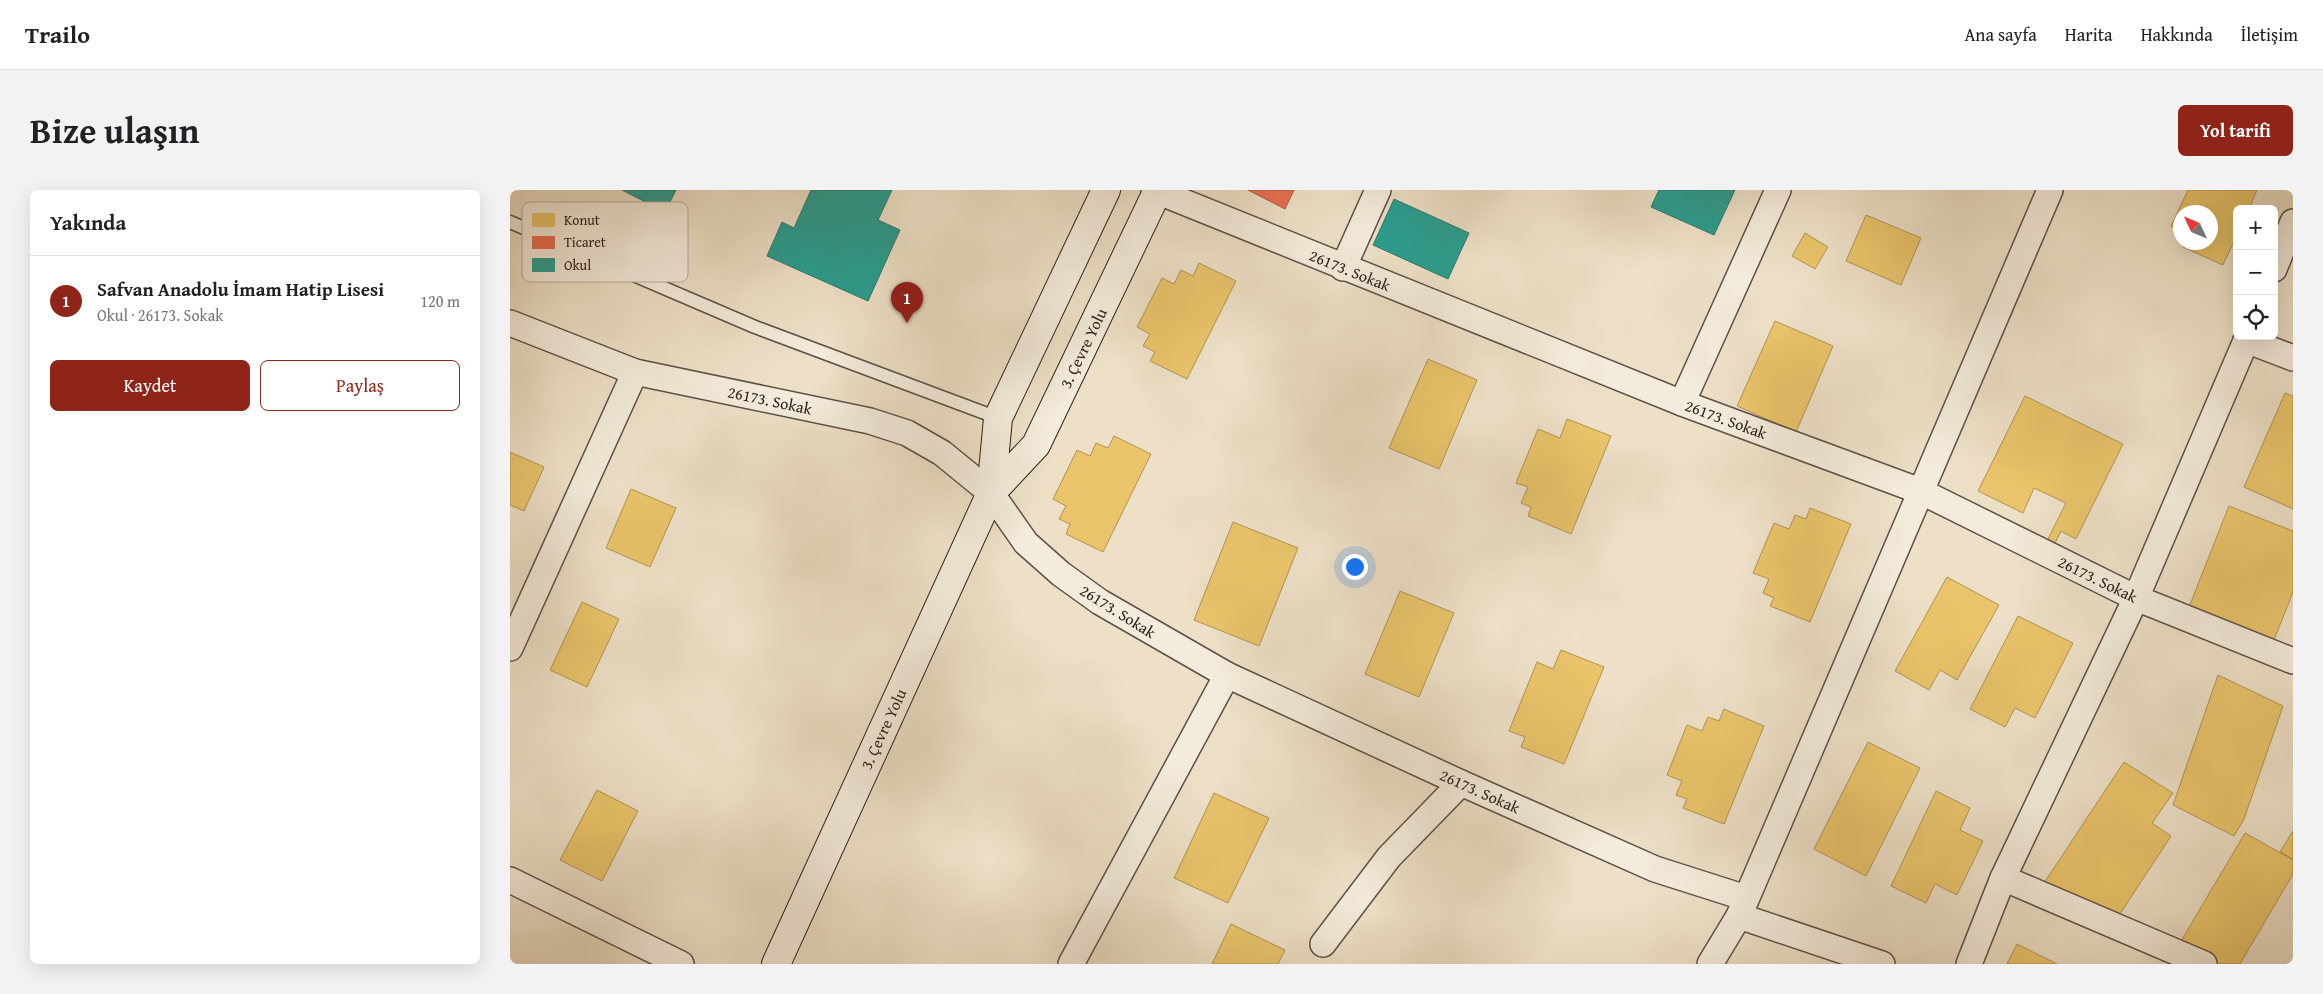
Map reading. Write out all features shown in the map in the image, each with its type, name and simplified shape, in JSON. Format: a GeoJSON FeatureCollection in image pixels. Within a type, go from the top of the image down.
{"type":"FeatureCollection","features":[{"type":"Feature","properties":{"kind":"main road","name":"3. Çevre Yolu"},"geometry":{"type":"LineString","coordinates":[[991,493],[998,418],[1106,190]]}},
{"type":"Feature","properties":{"kind":"main road","name":"3. Çevre Yolu"},"geometry":{"type":"LineString","coordinates":[[776,964],[991,493],[1036,445],[1157,191]]}},
{"type":"Feature","properties":{"kind":"street"},"geometry":{"type":"LineString","coordinates":[[1343,268],[1378,190]]}},
{"type":"Feature","properties":{"kind":"street"},"geometry":{"type":"LineString","coordinates":[[1682,403],[1778,190]]}},
{"type":"Feature","properties":{"kind":"street"},"geometry":{"type":"LineString","coordinates":[[1710,964],[1742,907],[2050,190]]}},
{"type":"Feature","properties":{"kind":"street","name":"26173. Sokak"},"geometry":{"type":"LineString","coordinates":[[1157,191],[1343,268],[1682,403],[1920,490],[2136,598],[2293,661]]}},
{"type":"Feature","properties":{"kind":"street"},"geometry":{"type":"LineString","coordinates":[[2278,259],[2293,222]]}},
{"type":"Feature","properties":{"kind":"street","name":"26173. Sokak"},"geometry":{"type":"LineString","coordinates":[[510,323],[635,372],[870,421],[907,433],[942,453],[991,493],[1026,543],[1061,574],[1100,602],[1227,675],[1460,783],[1742,907],[1882,964]]}},
{"type":"Feature","properties":{"kind":"street"},"geometry":{"type":"LineString","coordinates":[[1969,964],[2003,878],[2136,598],[2246,340]]}},
{"type":"Feature","properties":{"kind":"street"},"geometry":{"type":"LineString","coordinates":[[2252,340],[2293,358]]}},
{"type":"Feature","properties":{"kind":"street"},"geometry":{"type":"LineString","coordinates":[[510,648],[635,372]]}},
{"type":"Feature","properties":{"kind":"street"},"geometry":{"type":"LineString","coordinates":[[1071,964],[1227,675]]}},
{"type":"Feature","properties":{"kind":"street"},"geometry":{"type":"LineString","coordinates":[[1324,944],[1389,857],[1460,783]]}},
{"type":"Feature","properties":{"kind":"street"},"geometry":{"type":"LineString","coordinates":[[2003,878],[2204,964]]}},
{"type":"Feature","properties":{"kind":"street"},"geometry":{"type":"LineString","coordinates":[[510,880],[681,964]]}},
{"type":"Feature","properties":{"kind":"lane"},"geometry":{"type":"LineString","coordinates":[[510,222],[522,227]]}},
{"type":"Feature","properties":{"kind":"lane"},"geometry":{"type":"LineString","coordinates":[[649,282],[755,328],[998,418]]}},
{"type":"Feature","properties":{"kind":"building: Konut"},"geometry":{"type":"Polygon","coordinates":[[[2188,190],[2257,190],[2251,205],[2233,205],[2233,244],[2223,265],[2190,250],[2218,250],[2218,205],[2181,205],[2188,190]]]}},
{"type":"Feature","properties":{"kind":"building: Konut"},"geometry":{"type":"Polygon","coordinates":[[[1866,215],[1921,238],[1901,285],[1846,261],[1866,215]]]}},
{"type":"Feature","properties":{"kind":"building: Konut"},"geometry":{"type":"Polygon","coordinates":[[[1805,233],[1828,247],[1815,269],[1792,256],[1805,233]]]}},
{"type":"Feature","properties":{"kind":"building: Konut"},"geometry":{"type":"Polygon","coordinates":[[[1199,263],[1236,281],[1187,379],[1150,361],[1155,352],[1143,346],[1150,334],[1137,327],[1162,278],[1174,284],[1181,270],[1193,276],[1199,263]]]}},
{"type":"Feature","properties":{"kind":"building: Konut"},"geometry":{"type":"Polygon","coordinates":[[[1775,321],[1833,346],[1796,432],[1737,406],[1775,321]]]}},
{"type":"Feature","properties":{"kind":"building: Konut"},"geometry":{"type":"Polygon","coordinates":[[[1428,359],[1477,380],[1439,469],[1389,448],[1428,359]]]}},
{"type":"Feature","properties":{"kind":"building: Konut"},"geometry":{"type":"Polygon","coordinates":[[[2285,393],[2293,396],[2293,509],[2244,487],[2285,393]]]}},
{"type":"Feature","properties":{"kind":"building: Konut"},"geometry":{"type":"Polygon","coordinates":[[[2025,396],[2123,444],[2076,539],[2061,531],[2052,549],[2045,545],[2066,503],[2034,488],[2023,513],[1978,491],[2025,396]]]}},
{"type":"Feature","properties":{"kind":"building: Konut"},"geometry":{"type":"Polygon","coordinates":[[[1567,419],[1611,436],[1571,534],[1528,516],[1531,507],[1521,503],[1528,487],[1516,483],[1538,429],[1560,438],[1567,419]]]}},
{"type":"Feature","properties":{"kind":"building: Konut"},"geometry":{"type":"Polygon","coordinates":[[[1114,436],[1151,454],[1103,552],[1066,534],[1070,524],[1059,519],[1066,506],[1053,499],[1077,450],[1090,456],[1096,443],[1108,448],[1114,436]]]}},
{"type":"Feature","properties":{"kind":"building: Konut"},"geometry":{"type":"Polygon","coordinates":[[[510,452],[544,467],[524,511],[510,505],[510,452]]]}},
{"type":"Feature","properties":{"kind":"building: Konut"},"geometry":{"type":"Polygon","coordinates":[[[631,489],[676,508],[650,567],[606,548],[631,489]]]}},
{"type":"Feature","properties":{"kind":"building: Konut"},"geometry":{"type":"Polygon","coordinates":[[[2229,506],[2293,531],[2293,592],[2274,640],[2189,607],[2229,506]]]}},
{"type":"Feature","properties":{"kind":"building: Konut"},"geometry":{"type":"Polygon","coordinates":[[[1810,508],[1851,524],[1810,622],[1770,606],[1774,598],[1763,593],[1769,579],[1753,573],[1774,523],[1789,529],[1795,515],[1806,519],[1810,508]]]}},
{"type":"Feature","properties":{"kind":"building: Konut"},"geometry":{"type":"Polygon","coordinates":[[[1233,522],[1298,548],[1259,646],[1194,620],[1233,522]]]}},
{"type":"Feature","properties":{"kind":"building: Konut"},"geometry":{"type":"Polygon","coordinates":[[[1947,577],[1999,605],[1957,680],[1940,670],[1929,690],[1895,671],[1947,577]]]}},
{"type":"Feature","properties":{"kind":"building: Konut"},"geometry":{"type":"Polygon","coordinates":[[[1400,591],[1454,613],[1419,697],[1365,674],[1400,591]]]}},
{"type":"Feature","properties":{"kind":"building: Konut"},"geometry":{"type":"Polygon","coordinates":[[[582,602],[619,619],[587,687],[550,670],[582,602]]]}},
{"type":"Feature","properties":{"kind":"building: Konut"},"geometry":{"type":"Polygon","coordinates":[[[2018,616],[2073,643],[2035,718],[2015,708],[2005,727],[1970,709],[2018,616]]]}},
{"type":"Feature","properties":{"kind":"building: Konut"},"geometry":{"type":"Polygon","coordinates":[[[1561,650],[1604,667],[1564,764],[1521,747],[1525,737],[1509,731],[1537,662],[1553,669],[1561,650]]]}},
{"type":"Feature","properties":{"kind":"building: Konut"},"geometry":{"type":"Polygon","coordinates":[[[2218,675],[2283,706],[2244,819],[2234,836],[2173,805],[2218,675]]]}},
{"type":"Feature","properties":{"kind":"building: Konut"},"geometry":{"type":"Polygon","coordinates":[[[1724,709],[1764,726],[1724,824],[1683,808],[1687,799],[1676,795],[1682,781],[1667,775],[1687,725],[1702,731],[1708,717],[1719,721],[1724,709]]]}},
{"type":"Feature","properties":{"kind":"building: Konut"},"geometry":{"type":"Polygon","coordinates":[[[1868,742],[1920,768],[1866,876],[1814,849],[1868,742]]]}},
{"type":"Feature","properties":{"kind":"building: Konut"},"geometry":{"type":"Polygon","coordinates":[[[2124,762],[2173,793],[2152,823],[2171,836],[2116,920],[2044,883],[2124,762]]]}},
{"type":"Feature","properties":{"kind":"building: Konut"},"geometry":{"type":"Polygon","coordinates":[[[597,790],[638,811],[602,881],[560,860],[597,790]]]}},
{"type":"Feature","properties":{"kind":"building: Konut"},"geometry":{"type":"Polygon","coordinates":[[[1936,791],[1970,808],[1960,830],[1983,841],[1957,895],[1935,884],[1926,903],[1891,886],[1936,791]]]}},
{"type":"Feature","properties":{"kind":"building: Konut"},"geometry":{"type":"Polygon","coordinates":[[[1214,793],[1269,818],[1228,903],[1174,878],[1214,793]]]}},
{"type":"Feature","properties":{"kind":"building: Konut"},"geometry":{"type":"Polygon","coordinates":[[[2293,831],[2293,859],[2280,852],[2293,831]]]}},
{"type":"Feature","properties":{"kind":"building: Konut"},"geometry":{"type":"Polygon","coordinates":[[[2245,833],[2293,860],[2293,874],[2240,964],[2219,964],[2181,941],[2245,833]]]}},
{"type":"Feature","properties":{"kind":"building: Konut"},"geometry":{"type":"Polygon","coordinates":[[[1231,924],[1285,950],[1278,964],[1212,964],[1231,924]]]}},
{"type":"Feature","properties":{"kind":"building: Konut"},"geometry":{"type":"Polygon","coordinates":[[[2017,944],[2057,964],[2007,964],[2017,944]]]}},
{"type":"Feature","properties":{"kind":"building: Ticaret"},"geometry":{"type":"Polygon","coordinates":[[[1248,190],[1294,190],[1285,209],[1248,190]]]}},
{"type":"Feature","properties":{"kind":"building: Okul"},"geometry":{"type":"Polygon","coordinates":[[[622,190],[676,190],[670,202],[645,202],[622,190]]]}},
{"type":"Feature","properties":{"kind":"building: Okul"},"geometry":{"type":"Polygon","coordinates":[[[811,190],[892,190],[878,220],[900,230],[868,301],[767,256],[782,222],[794,228],[811,190]]]}},
{"type":"Feature","properties":{"kind":"building: Okul"},"geometry":{"type":"Polygon","coordinates":[[[1659,190],[1735,190],[1714,235],[1651,207],[1659,190]]]}},
{"type":"Feature","properties":{"kind":"building: Okul"},"geometry":{"type":"Polygon","coordinates":[[[1394,199],[1469,233],[1448,279],[1373,245],[1394,199]]]}},
{"type":"Feature","properties":{"kind":"place","name":"Safvan Anadolu İmam Hatip Lisesi"},"geometry":{"type":"Point","coordinates":[907,323]}}]}
